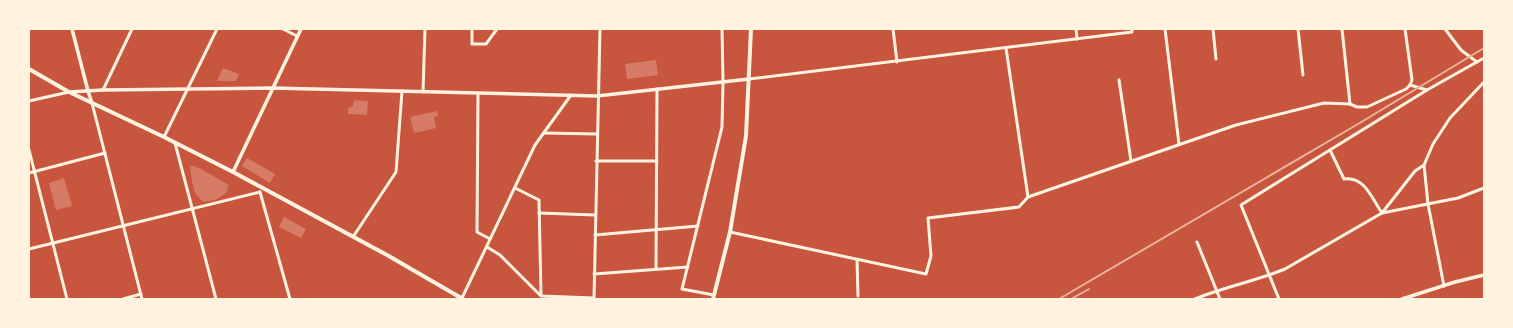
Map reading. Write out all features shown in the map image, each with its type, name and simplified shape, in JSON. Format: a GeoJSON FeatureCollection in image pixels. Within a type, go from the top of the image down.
{"type":"FeatureCollection","features":[{"type":"Feature","properties":{"kind":"main road"},"geometry":{"type":"LineString","coordinates":[[713,297],[730,232],[746,136],[751,29]]}},
{"type":"Feature","properties":{"kind":"main road"},"geometry":{"type":"LineString","coordinates":[[29,69],[69,92],[164,137],[233,172],[261,190],[387,255],[463,299]]}},
{"type":"Feature","properties":{"kind":"street"},"geometry":{"type":"LineString","coordinates":[[72,29],[142,299]]}},
{"type":"Feature","properties":{"kind":"street"},"geometry":{"type":"LineString","coordinates":[[103,90],[132,29]]}},
{"type":"Feature","properties":{"kind":"street"},"geometry":{"type":"LineString","coordinates":[[164,137],[217,29]]}},
{"type":"Feature","properties":{"kind":"street"},"geometry":{"type":"LineString","coordinates":[[283,29],[297,36]]}},
{"type":"Feature","properties":{"kind":"street"},"geometry":{"type":"LineString","coordinates":[[233,172],[301,29]]}},
{"type":"Feature","properties":{"kind":"street"},"geometry":{"type":"LineString","coordinates":[[423,92],[425,29]]}},
{"type":"Feature","properties":{"kind":"street"},"geometry":{"type":"LineString","coordinates":[[472,29],[472,44],[486,44],[497,29]]}},
{"type":"Feature","properties":{"kind":"street"},"geometry":{"type":"LineString","coordinates":[[487,246],[500,255],[541,296],[594,299],[597,96],[600,29]]}},
{"type":"Feature","properties":{"kind":"street"},"geometry":{"type":"LineString","coordinates":[[713,297],[682,289],[722,127],[722,29]]}},
{"type":"Feature","properties":{"kind":"street"},"geometry":{"type":"LineString","coordinates":[[893,29],[896,62]]}},
{"type":"Feature","properties":{"kind":"street"},"geometry":{"type":"LineString","coordinates":[[1076,29],[1078,39]]}},
{"type":"Feature","properties":{"kind":"street"},"geometry":{"type":"LineString","coordinates":[[29,101],[69,92],[103,90],[272,88],[597,96],[896,62],[1132,32],[1132,29]]}},
{"type":"Feature","properties":{"kind":"street"},"geometry":{"type":"LineString","coordinates":[[1164,29],[1179,144]]}},
{"type":"Feature","properties":{"kind":"street"},"geometry":{"type":"LineString","coordinates":[[1213,29],[1216,59]]}},
{"type":"Feature","properties":{"kind":"street"},"geometry":{"type":"LineString","coordinates":[[1298,29],[1303,75]]}},
{"type":"Feature","properties":{"kind":"street"},"geometry":{"type":"LineString","coordinates":[[1342,29],[1350,104]]}},
{"type":"Feature","properties":{"kind":"street"},"geometry":{"type":"LineString","coordinates":[[730,232],[926,274],[931,256],[928,218],[1020,207],[1028,197],[1236,125],[1312,105],[1331,102],[1367,107],[1406,89],[1412,80],[1405,29]]}},
{"type":"Feature","properties":{"kind":"street"},"geometry":{"type":"LineString","coordinates":[[1445,29],[1462,50],[1478,62]]}},
{"type":"Feature","properties":{"kind":"street"},"geometry":{"type":"LineString","coordinates":[[1006,48],[1028,197]]}},
{"type":"Feature","properties":{"kind":"street"},"geometry":{"type":"LineString","coordinates":[[1279,299],[1242,205],[1427,90],[1484,58]]}},
{"type":"Feature","properties":{"kind":"street"},"geometry":{"type":"LineString","coordinates":[[1119,80],[1131,161]]}},
{"type":"Feature","properties":{"kind":"street"},"geometry":{"type":"LineString","coordinates":[[1444,286],[1428,204],[1424,165],[1433,144],[1450,118],[1484,82]]}},
{"type":"Feature","properties":{"kind":"street"},"geometry":{"type":"LineString","coordinates":[[1410,85],[1427,90]]}},
{"type":"Feature","properties":{"kind":"street"},"geometry":{"type":"LineString","coordinates":[[656,269],[657,89]]}},
{"type":"Feature","properties":{"kind":"street"},"geometry":{"type":"LineString","coordinates":[[353,237],[396,172],[402,91]]}},
{"type":"Feature","properties":{"kind":"street"},"geometry":{"type":"LineString","coordinates":[[478,93],[477,232],[490,239]]}},
{"type":"Feature","properties":{"kind":"street"},"geometry":{"type":"LineString","coordinates":[[463,299],[535,145],[571,95]]}},
{"type":"Feature","properties":{"kind":"street"},"geometry":{"type":"LineString","coordinates":[[544,133],[597,134]]}},
{"type":"Feature","properties":{"kind":"street"},"geometry":{"type":"LineString","coordinates":[[175,143],[216,299]]}},
{"type":"Feature","properties":{"kind":"street"},"geometry":{"type":"LineString","coordinates":[[29,150],[67,299]]}},
{"type":"Feature","properties":{"kind":"street"},"geometry":{"type":"LineString","coordinates":[[1330,150],[1344,179],[1354,180],[1364,185],[1369,190],[1382,213]]}},
{"type":"Feature","properties":{"kind":"street"},"geometry":{"type":"LineString","coordinates":[[29,173],[105,153]]}},
{"type":"Feature","properties":{"kind":"street"},"geometry":{"type":"LineString","coordinates":[[596,161],[657,161]]}},
{"type":"Feature","properties":{"kind":"street"},"geometry":{"type":"LineString","coordinates":[[1382,213],[1415,171],[1424,165]]}},
{"type":"Feature","properties":{"kind":"street"},"geometry":{"type":"LineString","coordinates":[[515,188],[539,200],[541,296]]}},
{"type":"Feature","properties":{"kind":"street"},"geometry":{"type":"LineString","coordinates":[[1195,299],[1217,290],[1285,269],[1382,213],[1458,198],[1484,188]]}},
{"type":"Feature","properties":{"kind":"street"},"geometry":{"type":"LineString","coordinates":[[29,249],[192,209],[261,190],[290,299]]}},
{"type":"Feature","properties":{"kind":"street"},"geometry":{"type":"LineString","coordinates":[[539,213],[596,215]]}},
{"type":"Feature","properties":{"kind":"street"},"geometry":{"type":"LineString","coordinates":[[595,235],[698,226]]}},
{"type":"Feature","properties":{"kind":"street"},"geometry":{"type":"LineString","coordinates":[[1197,242],[1220,299]]}},
{"type":"Feature","properties":{"kind":"street"},"geometry":{"type":"LineString","coordinates":[[857,260],[858,296]]}},
{"type":"Feature","properties":{"kind":"street"},"geometry":{"type":"LineString","coordinates":[[594,274],[688,267]]}},
{"type":"Feature","properties":{"kind":"street"},"geometry":{"type":"LineString","coordinates":[[1402,299],[1484,275]]}},
{"type":"Feature","properties":{"kind":"street"},"geometry":{"type":"LineString","coordinates":[[123,299],[141,294]]}},
{"type":"Feature","properties":{"kind":"building"},"geometry":{"type":"Polygon","coordinates":[[[656,60],[658,75],[627,79],[625,64],[656,60]]]}},
{"type":"Feature","properties":{"kind":"building"},"geometry":{"type":"Polygon","coordinates":[[[223,68],[239,74],[236,81],[217,81],[223,68]]]}},
{"type":"Feature","properties":{"kind":"building"},"geometry":{"type":"Polygon","coordinates":[[[354,100],[368,101],[367,115],[348,114],[348,108],[353,106],[354,100]]]}},
{"type":"Feature","properties":{"kind":"building"},"geometry":{"type":"Polygon","coordinates":[[[437,111],[438,116],[434,117],[436,128],[414,133],[410,117],[437,111]]]}},
{"type":"Feature","properties":{"kind":"building"},"geometry":{"type":"Polygon","coordinates":[[[247,158],[275,174],[270,183],[242,166],[247,158]]]}},
{"type":"Feature","properties":{"kind":"building"},"geometry":{"type":"Polygon","coordinates":[[[190,165],[201,169],[229,185],[226,193],[215,200],[203,202],[195,193],[190,165]]]}},
{"type":"Feature","properties":{"kind":"building"},"geometry":{"type":"Polygon","coordinates":[[[64,178],[72,206],[56,210],[49,183],[64,178]]]}},
{"type":"Feature","properties":{"kind":"building"},"geometry":{"type":"Polygon","coordinates":[[[284,217],[306,229],[301,238],[279,227],[284,217]]]}},
{"type":"Feature","properties":{"kind":"railway"},"geometry":{"type":"LineString","coordinates":[[1059,299],[1358,124],[1484,48]]}},
{"type":"Feature","properties":{"kind":"railway"},"geometry":{"type":"LineString","coordinates":[[1071,299],[1089,289]]}}]}
